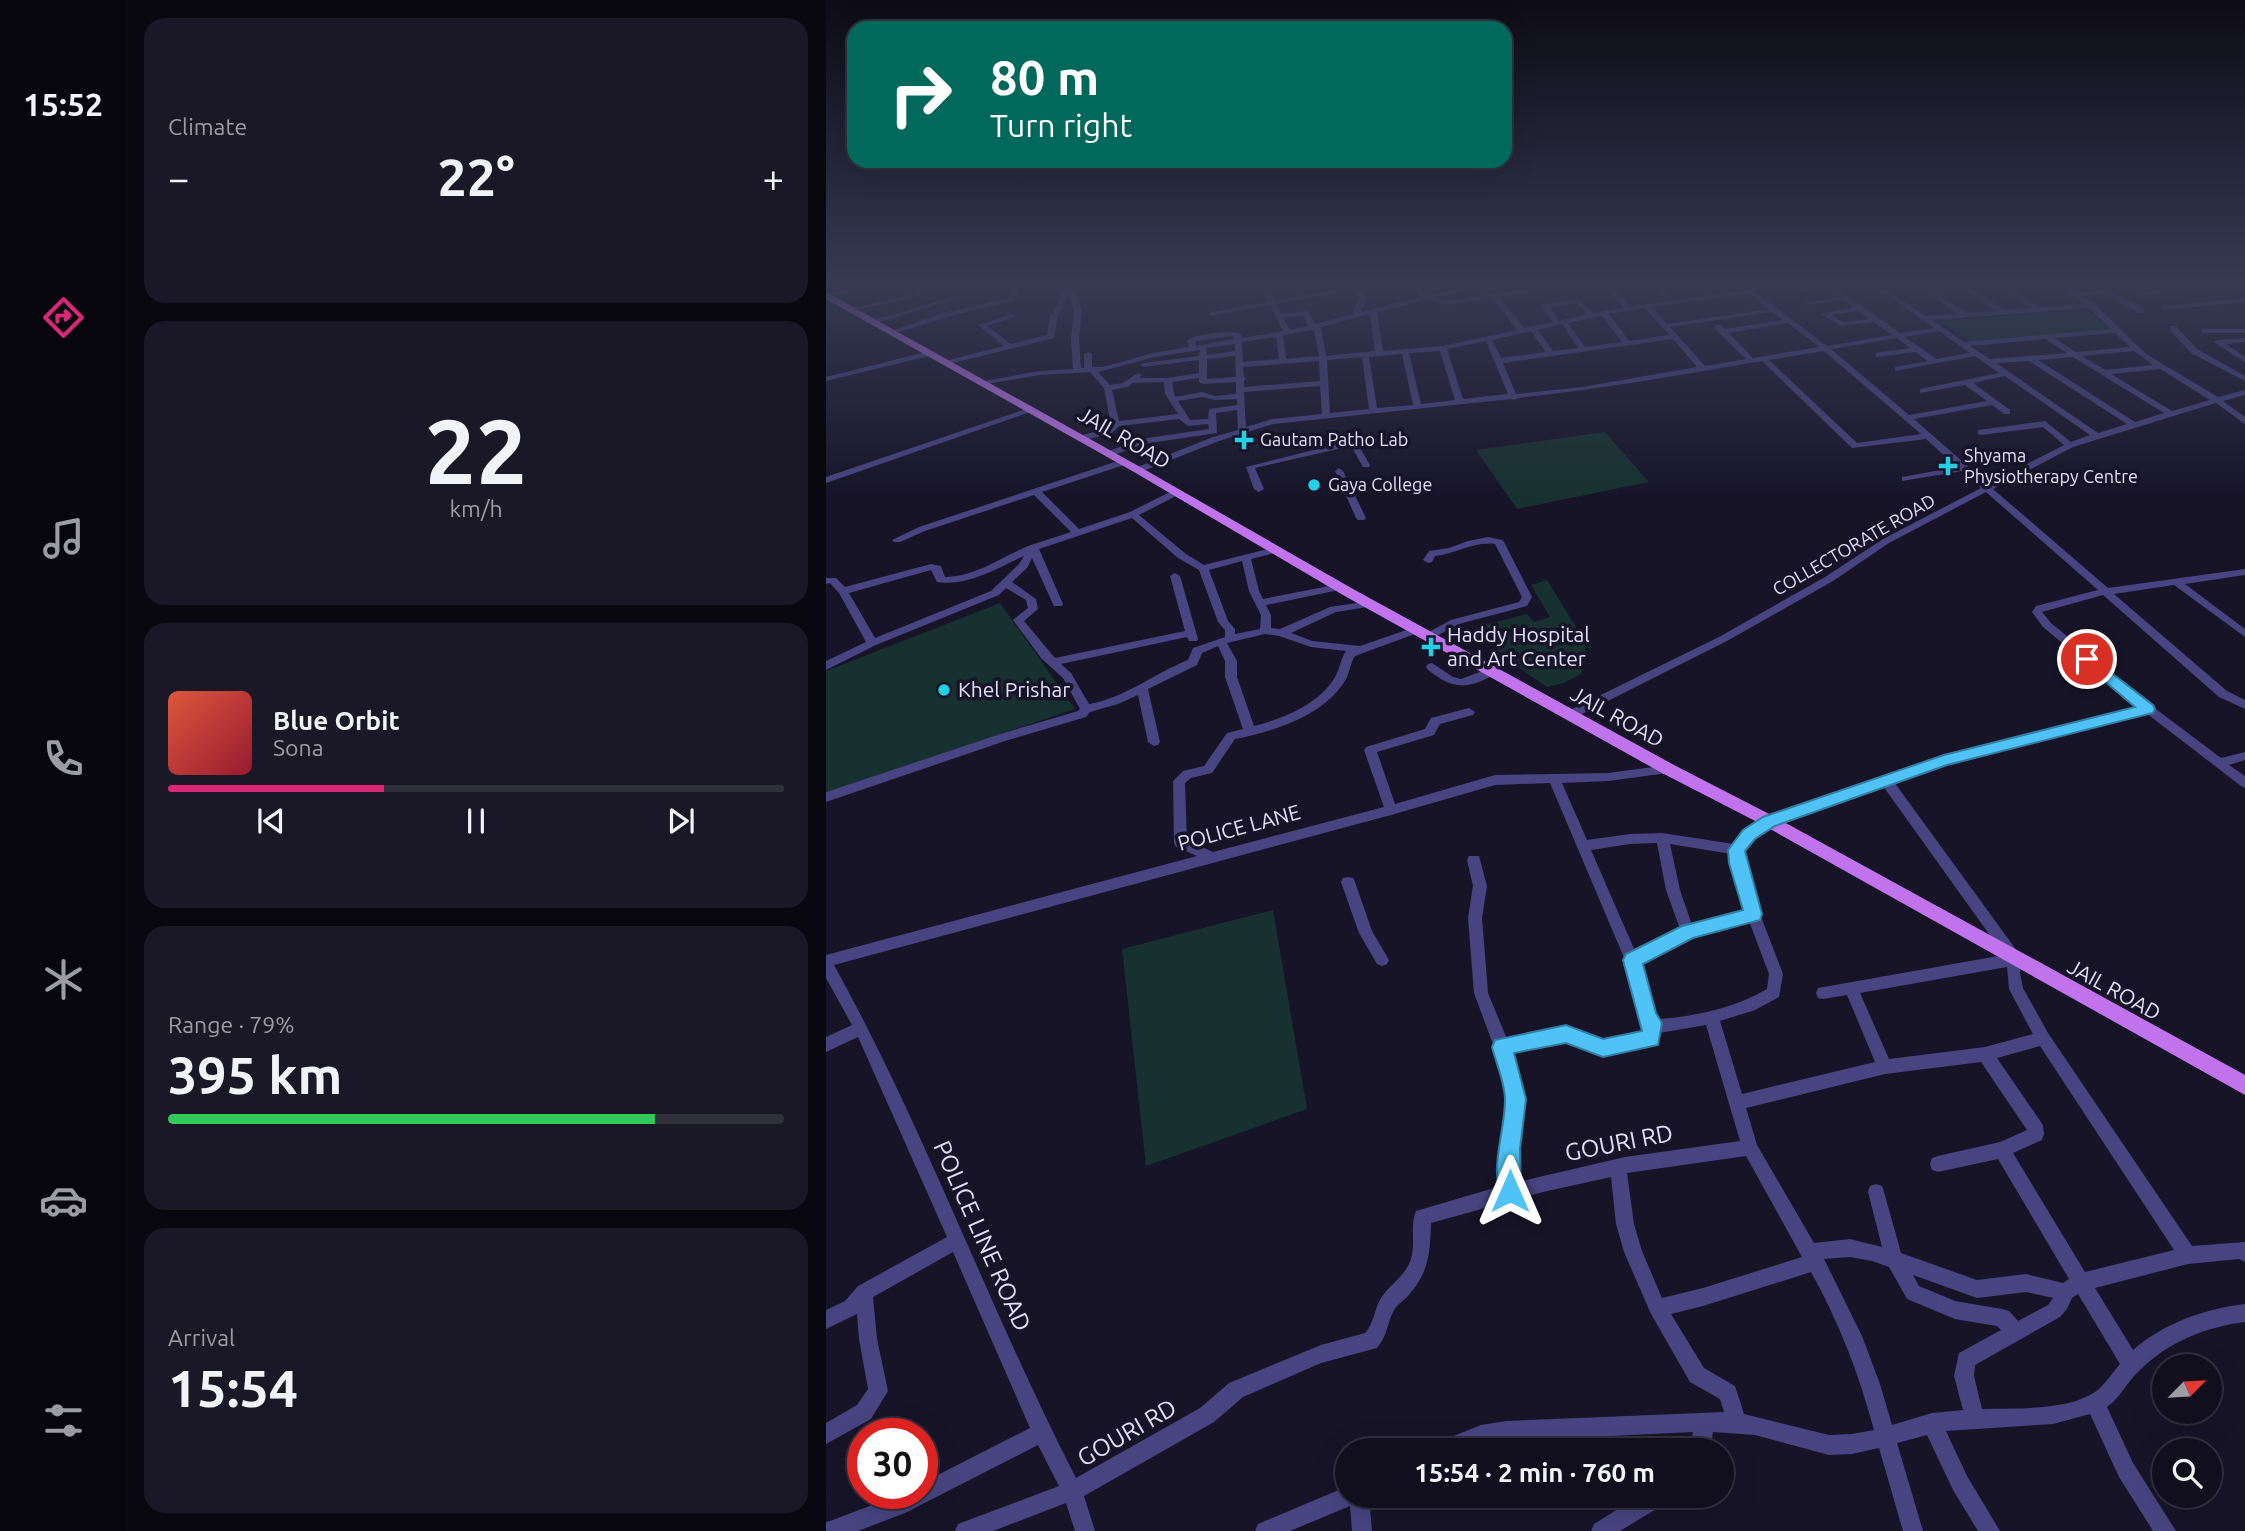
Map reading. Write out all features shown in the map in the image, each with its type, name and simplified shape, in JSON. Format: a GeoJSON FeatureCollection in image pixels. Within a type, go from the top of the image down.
{"type":"FeatureCollection","features":[{"type":"Feature","properties":{"kind":"main road","name":"JAIL ROAD"},"geometry":{"type":"LineString","coordinates":[[933,354],[1339,587],[1668,769],[1769,821],[2245,1086]]}},
{"type":"Feature","properties":{"kind":"street"},"geometry":{"type":"LineString","coordinates":[[826,379],[924,354]]}},
{"type":"Feature","properties":{"kind":"street"},"geometry":{"type":"LineString","coordinates":[[948,363],[978,354]]}},
{"type":"Feature","properties":{"kind":"street"},"geometry":{"type":"LineString","coordinates":[[1077,354],[1077,371]]}},
{"type":"Feature","properties":{"kind":"street"},"geometry":{"type":"LineString","coordinates":[[1088,354],[1090,370],[1108,388]]}},
{"type":"Feature","properties":{"kind":"street"},"geometry":{"type":"LineString","coordinates":[[1132,381],[1140,366],[1155,354]]}},
{"type":"Feature","properties":{"kind":"street"},"geometry":{"type":"LineString","coordinates":[[1202,378],[1203,354]]}},
{"type":"Feature","properties":{"kind":"street"},"geometry":{"type":"LineString","coordinates":[[984,383],[1040,373],[1140,366],[1231,354]]}},
{"type":"Feature","properties":{"kind":"street"},"geometry":{"type":"LineString","coordinates":[[1240,354],[1242,430]]}},
{"type":"Feature","properties":{"kind":"street"},"geometry":{"type":"LineString","coordinates":[[1283,354],[1283,362]]}},
{"type":"Feature","properties":{"kind":"street"},"geometry":{"type":"LineString","coordinates":[[1322,354],[1326,415]]}},
{"type":"Feature","properties":{"kind":"street"},"geometry":{"type":"LineString","coordinates":[[1241,365],[1360,354]]}},
{"type":"Feature","properties":{"kind":"street"},"geometry":{"type":"LineString","coordinates":[[1365,354],[1373,410]]}},
{"type":"Feature","properties":{"kind":"street"},"geometry":{"type":"LineString","coordinates":[[1406,354],[1417,406]]}},
{"type":"Feature","properties":{"kind":"street"},"geometry":{"type":"LineString","coordinates":[[1445,354],[1460,402]]}},
{"type":"Feature","properties":{"kind":"street"},"geometry":{"type":"LineString","coordinates":[[1496,354],[1514,398]]}},
{"type":"Feature","properties":{"kind":"street"},"geometry":{"type":"LineString","coordinates":[[1499,361],[1548,354]]}},
{"type":"Feature","properties":{"kind":"street"},"geometry":{"type":"LineString","coordinates":[[1689,354],[1704,370]]}},
{"type":"Feature","properties":{"kind":"street"},"geometry":{"type":"LineString","coordinates":[[1745,354],[1751,360]]}},
{"type":"Feature","properties":{"kind":"street"},"geometry":{"type":"LineString","coordinates":[[1109,454],[1141,442],[1214,430],[1242,430],[1272,422],[1326,415],[1514,398],[1789,354]]}},
{"type":"Feature","properties":{"kind":"street"},"geometry":{"type":"LineString","coordinates":[[1833,354],[2223,694],[2245,705]]}},
{"type":"Feature","properties":{"kind":"street"},"geometry":{"type":"LineString","coordinates":[[1925,354],[1935,362]]}},
{"type":"Feature","properties":{"kind":"street"},"geometry":{"type":"LineString","coordinates":[[1898,369],[1973,354]]}},
{"type":"Feature","properties":{"kind":"street"},"geometry":{"type":"LineString","coordinates":[[1976,354],[2097,436]]}},
{"type":"Feature","properties":{"kind":"street"},"geometry":{"type":"LineString","coordinates":[[1987,362],[2080,354]]}},
{"type":"Feature","properties":{"kind":"street"},"geometry":{"type":"LineString","coordinates":[[2141,354],[2215,399],[2245,421]]}},
{"type":"Feature","properties":{"kind":"street"},"geometry":{"type":"LineString","coordinates":[[2200,354],[2245,379]]}},
{"type":"Feature","properties":{"kind":"street"},"geometry":{"type":"LineString","coordinates":[[2075,355],[2172,415]]}},
{"type":"Feature","properties":{"kind":"street"},"geometry":{"type":"LineString","coordinates":[[1764,359],[1855,446],[1927,436]]}},
{"type":"Feature","properties":{"kind":"street"},"geometry":{"type":"LineString","coordinates":[[2032,359],[2135,426]]}},
{"type":"Feature","properties":{"kind":"street"},"geometry":{"type":"LineString","coordinates":[[1140,366],[1176,370]]}},
{"type":"Feature","properties":{"kind":"street"},"geometry":{"type":"LineString","coordinates":[[2102,372],[2159,367]]}},
{"type":"Feature","properties":{"kind":"street"},"geometry":{"type":"LineString","coordinates":[[1923,391],[2005,374]]}},
{"type":"Feature","properties":{"kind":"street"},"geometry":{"type":"LineString","coordinates":[[1108,388],[1132,381],[1168,383],[1202,378],[1242,379]]}},
{"type":"Feature","properties":{"kind":"street"},"geometry":{"type":"LineString","coordinates":[[1966,382],[2007,412]]}},
{"type":"Feature","properties":{"kind":"street"},"geometry":{"type":"LineString","coordinates":[[1168,383],[1169,394],[1184,419]]}},
{"type":"Feature","properties":{"kind":"street"},"geometry":{"type":"LineString","coordinates":[[1172,400],[1202,394],[1215,398],[1324,383]]}},
{"type":"Feature","properties":{"kind":"street"},"geometry":{"type":"LineString","coordinates":[[1108,388],[1107,398],[1115,413],[1112,428]]}},
{"type":"Feature","properties":{"kind":"street","name":"COLLECTORATE ROAD"},"geometry":{"type":"LineString","coordinates":[[1570,715],[1723,639],[1829,579],[1886,541],[2070,445],[2245,392]]}},
{"type":"Feature","properties":{"kind":"street"},"geometry":{"type":"LineString","coordinates":[[1907,418],[1994,402]]}},
{"type":"Feature","properties":{"kind":"street"},"geometry":{"type":"LineString","coordinates":[[1214,430],[1213,410],[1241,407]]}},
{"type":"Feature","properties":{"kind":"street"},"geometry":{"type":"LineString","coordinates":[[826,480],[1032,410]]}},
{"type":"Feature","properties":{"kind":"street"},"geometry":{"type":"LineString","coordinates":[[1081,438],[1112,428],[1184,419],[1214,430]]}},
{"type":"Feature","properties":{"kind":"street"},"geometry":{"type":"LineString","coordinates":[[1981,432],[2045,424],[2070,445]]}},
{"type":"Feature","properties":{"kind":"street"},"geometry":{"type":"LineString","coordinates":[[897,540],[922,529],[1036,492],[1131,466],[1214,430]]}},
{"type":"Feature","properties":{"kind":"street"},"geometry":{"type":"LineString","coordinates":[[1259,489],[1250,467],[1353,443],[1366,465]]}},
{"type":"Feature","properties":{"kind":"street"},"geometry":{"type":"LineString","coordinates":[[1905,479],[1964,468]]}},
{"type":"Feature","properties":{"kind":"street"},"geometry":{"type":"LineString","coordinates":[[1339,471],[1361,518]]}},
{"type":"Feature","properties":{"kind":"street"},"geometry":{"type":"LineString","coordinates":[[1036,492],[1077,533]]}},
{"type":"Feature","properties":{"kind":"street"},"geometry":{"type":"LineString","coordinates":[[843,591],[931,567],[937,568],[941,580],[949,581],[1033,548],[1133,514],[1177,492]]}},
{"type":"Feature","properties":{"kind":"street"},"geometry":{"type":"LineString","coordinates":[[1133,514],[1182,556],[1203,568],[1223,622],[1230,629],[1226,640],[1231,661],[1231,677],[1250,732]]}},
{"type":"Feature","properties":{"kind":"street"},"geometry":{"type":"LineString","coordinates":[[1197,650],[1265,631],[1281,633],[1301,641],[1357,649],[1523,604],[1527,597],[1499,542],[1495,540],[1461,544],[1456,549],[1432,553],[1429,561]]}},
{"type":"Feature","properties":{"kind":"street"},"geometry":{"type":"LineString","coordinates":[[826,666],[872,643],[995,593],[1023,566],[1033,548]]}},
{"type":"Feature","properties":{"kind":"street"},"geometry":{"type":"LineString","coordinates":[[1033,548],[1058,604]]}},
{"type":"Feature","properties":{"kind":"street"},"geometry":{"type":"LineString","coordinates":[[1203,568],[1276,550]]}},
{"type":"Feature","properties":{"kind":"street"},"geometry":{"type":"LineString","coordinates":[[1246,558],[1266,615],[1265,631]]}},
{"type":"Feature","properties":{"kind":"street"},"geometry":{"type":"LineString","coordinates":[[2245,572],[2104,592],[2045,605],[2037,612],[2047,625],[2148,709],[2245,783]]}},
{"type":"Feature","properties":{"kind":"street"},"geometry":{"type":"LineString","coordinates":[[826,797],[1001,738],[1082,714],[1086,709],[1097,708],[1142,688],[1177,667],[1193,662],[1197,650],[1175,576]]}},
{"type":"Feature","properties":{"kind":"street"},"geometry":{"type":"LineString","coordinates":[[826,582],[832,580],[843,591],[872,643]]}},
{"type":"Feature","properties":{"kind":"street"},"geometry":{"type":"LineString","coordinates":[[2176,582],[2245,634]]}},
{"type":"Feature","properties":{"kind":"street"},"geometry":{"type":"LineString","coordinates":[[1006,583],[1031,599],[1033,609],[1018,620],[1067,676],[1086,709]]}},
{"type":"Feature","properties":{"kind":"street"},"geometry":{"type":"LineString","coordinates":[[1260,603],[1339,587]]}},
{"type":"Feature","properties":{"kind":"street"},"geometry":{"type":"LineString","coordinates":[[1281,633],[1334,609],[1370,604]]}},
{"type":"Feature","properties":{"kind":"street"},"geometry":{"type":"LineString","coordinates":[[2229,622],[2245,619]]}},
{"type":"Feature","properties":{"kind":"street"},"geometry":{"type":"LineString","coordinates":[[1053,662],[1191,633]]}},
{"type":"Feature","properties":{"kind":"street"},"geometry":{"type":"LineString","coordinates":[[1212,857],[1181,843],[1179,781],[1187,774],[1208,770],[1231,736],[1309,711],[1334,689],[1342,677],[1347,657],[1357,649]]}},
{"type":"Feature","properties":{"kind":"street"},"geometry":{"type":"LineString","coordinates":[[1432,667],[1450,681],[1460,684],[1493,671]]}},
{"type":"Feature","properties":{"kind":"street"},"geometry":{"type":"LineString","coordinates":[[1142,688],[1154,742]]}},
{"type":"Feature","properties":{"kind":"street"},"geometry":{"type":"LineString","coordinates":[[1554,779],[1632,960],[1647,1017],[1652,1023],[1665,1025],[1711,1016],[1766,998],[1774,992],[1777,985],[1776,974],[1753,914],[1738,863],[1737,850],[1749,834],[1769,821],[1994,746],[2109,721],[2148,709]]}},
{"type":"Feature","properties":{"kind":"street"},"geometry":{"type":"LineString","coordinates":[[1391,810],[1370,750],[1430,732],[1435,721],[1469,712]]}},
{"type":"Feature","properties":{"kind":"street"},"geometry":{"type":"LineString","coordinates":[[2219,763],[2245,756]]}},
{"type":"Feature","properties":{"kind":"street","name":"POLICE LANE"},"geometry":{"type":"LineString","coordinates":[[826,963],[1495,780],[1628,775],[1668,769]]}},
{"type":"Feature","properties":{"kind":"street"},"geometry":{"type":"LineString","coordinates":[[1886,780],[2015,959],[2013,973],[2016,989],[2043,1038],[2188,1255]]}},
{"type":"Feature","properties":{"kind":"street"},"geometry":{"type":"LineString","coordinates":[[1584,846],[1630,839],[1662,838],[1737,850]]}},
{"type":"Feature","properties":{"kind":"street"},"geometry":{"type":"LineString","coordinates":[[1662,838],[1673,890],[1688,932]]}},
{"type":"Feature","properties":{"kind":"street"},"geometry":{"type":"LineString","coordinates":[[1474,860],[1480,886],[1475,918],[1481,993],[1502,1047],[1516,1099],[1510,1149],[1510,1191]]}},
{"type":"Feature","properties":{"kind":"street"},"geometry":{"type":"LineString","coordinates":[[1349,882],[1366,933],[1382,960]]}},
{"type":"Feature","properties":{"kind":"street"},"geometry":{"type":"LineString","coordinates":[[1632,960],[1688,932],[1753,914]]}},
{"type":"Feature","properties":{"kind":"street"},"geometry":{"type":"LineString","coordinates":[[1823,992],[2015,959]]}},
{"type":"Feature","properties":{"kind":"street","name":"POLICE LINE ROAD"},"geometry":{"type":"LineString","coordinates":[[826,963],[860,1028],[958,1240],[1042,1432],[1072,1491],[1085,1531]]}},
{"type":"Feature","properties":{"kind":"street"},"geometry":{"type":"LineString","coordinates":[[1851,988],[1885,1067]]}},
{"type":"Feature","properties":{"kind":"street"},"geometry":{"type":"LineString","coordinates":[[1711,1016],[1750,1148],[1765,1178],[1813,1256],[1854,1338],[1887,1435],[1913,1531]]}},
{"type":"Feature","properties":{"kind":"street"},"geometry":{"type":"LineString","coordinates":[[1502,1047],[1566,1034],[1609,1048],[1651,1038],[1652,1023]]}},
{"type":"Feature","properties":{"kind":"street"},"geometry":{"type":"LineString","coordinates":[[826,1045],[860,1028]]}},
{"type":"Feature","properties":{"kind":"street"},"geometry":{"type":"LineString","coordinates":[[1737,1103],[1885,1067],[1985,1054],[2043,1038]]}},
{"type":"Feature","properties":{"kind":"street"},"geometry":{"type":"LineString","coordinates":[[1938,1164],[2002,1150],[2033,1138],[2037,1131],[1985,1054]]}},
{"type":"Feature","properties":{"kind":"street","name":"GOURI RD"},"geometry":{"type":"LineString","coordinates":[[1072,1491],[1207,1415],[1236,1390],[1321,1354],[1370,1341],[1376,1335],[1384,1308],[1416,1271],[1421,1254],[1422,1217],[1510,1191],[1618,1167],[1706,1152],[1750,1148]]}},
{"type":"Feature","properties":{"kind":"street"},"geometry":{"type":"LineString","coordinates":[[2002,1150],[2131,1365]]}},
{"type":"Feature","properties":{"kind":"street"},"geometry":{"type":"LineString","coordinates":[[1618,1167],[1625,1224],[1657,1308],[1697,1375],[1728,1394],[1737,1421]]}},
{"type":"Feature","properties":{"kind":"street"},"geometry":{"type":"LineString","coordinates":[[1876,1192],[1894,1259],[1913,1293],[1955,1310],[2003,1318],[2016,1333]]}},
{"type":"Feature","properties":{"kind":"street"},"geometry":{"type":"LineString","coordinates":[[826,1320],[851,1307],[864,1292],[958,1240]]}},
{"type":"Feature","properties":{"kind":"street"},"geometry":{"type":"LineString","coordinates":[[1657,1308],[1716,1293],[1813,1256],[1850,1248],[1894,1259],[1977,1289],[2026,1283],[2064,1292],[2082,1282],[2188,1255],[2244,1251]]}},
{"type":"Feature","properties":{"kind":"street"},"geometry":{"type":"LineString","coordinates":[[826,1434],[864,1412],[876,1398],[878,1391],[868,1339],[864,1292]]}},
{"type":"Feature","properties":{"kind":"street"},"geometry":{"type":"LineString","coordinates":[[1975,1418],[1964,1376],[1966,1360],[2054,1311],[2062,1303],[2064,1292]]}},
{"type":"Feature","properties":{"kind":"street"},"geometry":{"type":"LineString","coordinates":[[1474,1438],[1506,1431],[1737,1421],[1830,1445],[1860,1443],[1932,1423],[2066,1412],[2095,1403],[2107,1396],[2131,1365],[2191,1325],[2223,1315],[2245,1313]]}},
{"type":"Feature","properties":{"kind":"street"},"geometry":{"type":"LineString","coordinates":[[2095,1403],[2112,1446],[2166,1531]]}},
{"type":"Feature","properties":{"kind":"street"},"geometry":{"type":"LineString","coordinates":[[1702,1438],[1704,1422]]}},
{"type":"Feature","properties":{"kind":"street"},"geometry":{"type":"LineString","coordinates":[[1932,1423],[1960,1483],[1990,1531]]}},
{"type":"Feature","properties":{"kind":"street"},"geometry":{"type":"LineString","coordinates":[[831,1531],[905,1503],[1042,1432]]}},
{"type":"Feature","properties":{"kind":"street"},"geometry":{"type":"LineString","coordinates":[[965,1531],[1072,1491]]}},
{"type":"Feature","properties":{"kind":"street"},"geometry":{"type":"LineString","coordinates":[[1265,1531],[1335,1501]]}},
{"type":"Feature","properties":{"kind":"street"},"geometry":{"type":"LineString","coordinates":[[1360,1508],[1362,1531]]}},
{"type":"Feature","properties":{"kind":"street"},"geometry":{"type":"LineString","coordinates":[[1601,1531],[1639,1508]]}},
{"type":"Feature","properties":{"kind":"green space"},"geometry":{"type":"Polygon","coordinates":[[[1605,432],[1649,482],[1517,509],[1476,450],[1605,432]]]}},
{"type":"Feature","properties":{"kind":"green space"},"geometry":{"type":"Polygon","coordinates":[[[1547,580],[1585,642],[1585,663],[1581,674],[1564,683],[1547,687],[1502,656],[1480,626],[1527,614],[1534,622],[1550,617],[1531,585],[1547,580]]]}},
{"type":"Feature","properties":{"kind":"green space","name":"Khel Prishar"},"geometry":{"type":"Polygon","coordinates":[[[1000,603],[1075,709],[826,792],[826,671],[1000,603]]]}},
{"type":"Feature","properties":{"kind":"green space"},"geometry":{"type":"Polygon","coordinates":[[[1273,910],[1307,1109],[1146,1166],[1122,949],[1273,910]]]}},
{"type":"Feature","properties":{"kind":"place","name":"Gautam Patho Lab"},"geometry":{"type":"Point","coordinates":[1244,440]}},
{"type":"Feature","properties":{"kind":"place","name":"Shyama Physiotherapy Centre"},"geometry":{"type":"Point","coordinates":[1948,466]}},
{"type":"Feature","properties":{"kind":"place","name":"Gaya College"},"geometry":{"type":"Point","coordinates":[1314,485]}},
{"type":"Feature","properties":{"kind":"place","name":"Haddy Hospital and Art Center"},"geometry":{"type":"Point","coordinates":[1431,647]}},
{"type":"Feature","properties":{"kind":"place","name":"Khel Prishar"},"geometry":{"type":"Point","coordinates":[944,690]}},
{"type":"Feature","properties":{"kind":"route"},"geometry":{"type":"LineString","coordinates":[[1510,1191],[1510,1149],[1516,1099],[1502,1047],[1566,1034],[1603,1048],[1647,1041],[1651,1038],[1652,1023],[1647,1017],[1632,960],[1688,932],[1753,914],[1738,863],[1737,850],[1749,834],[1769,821],[1944,760],[1994,746],[2109,721],[2148,709],[2087,659]]}}]}
